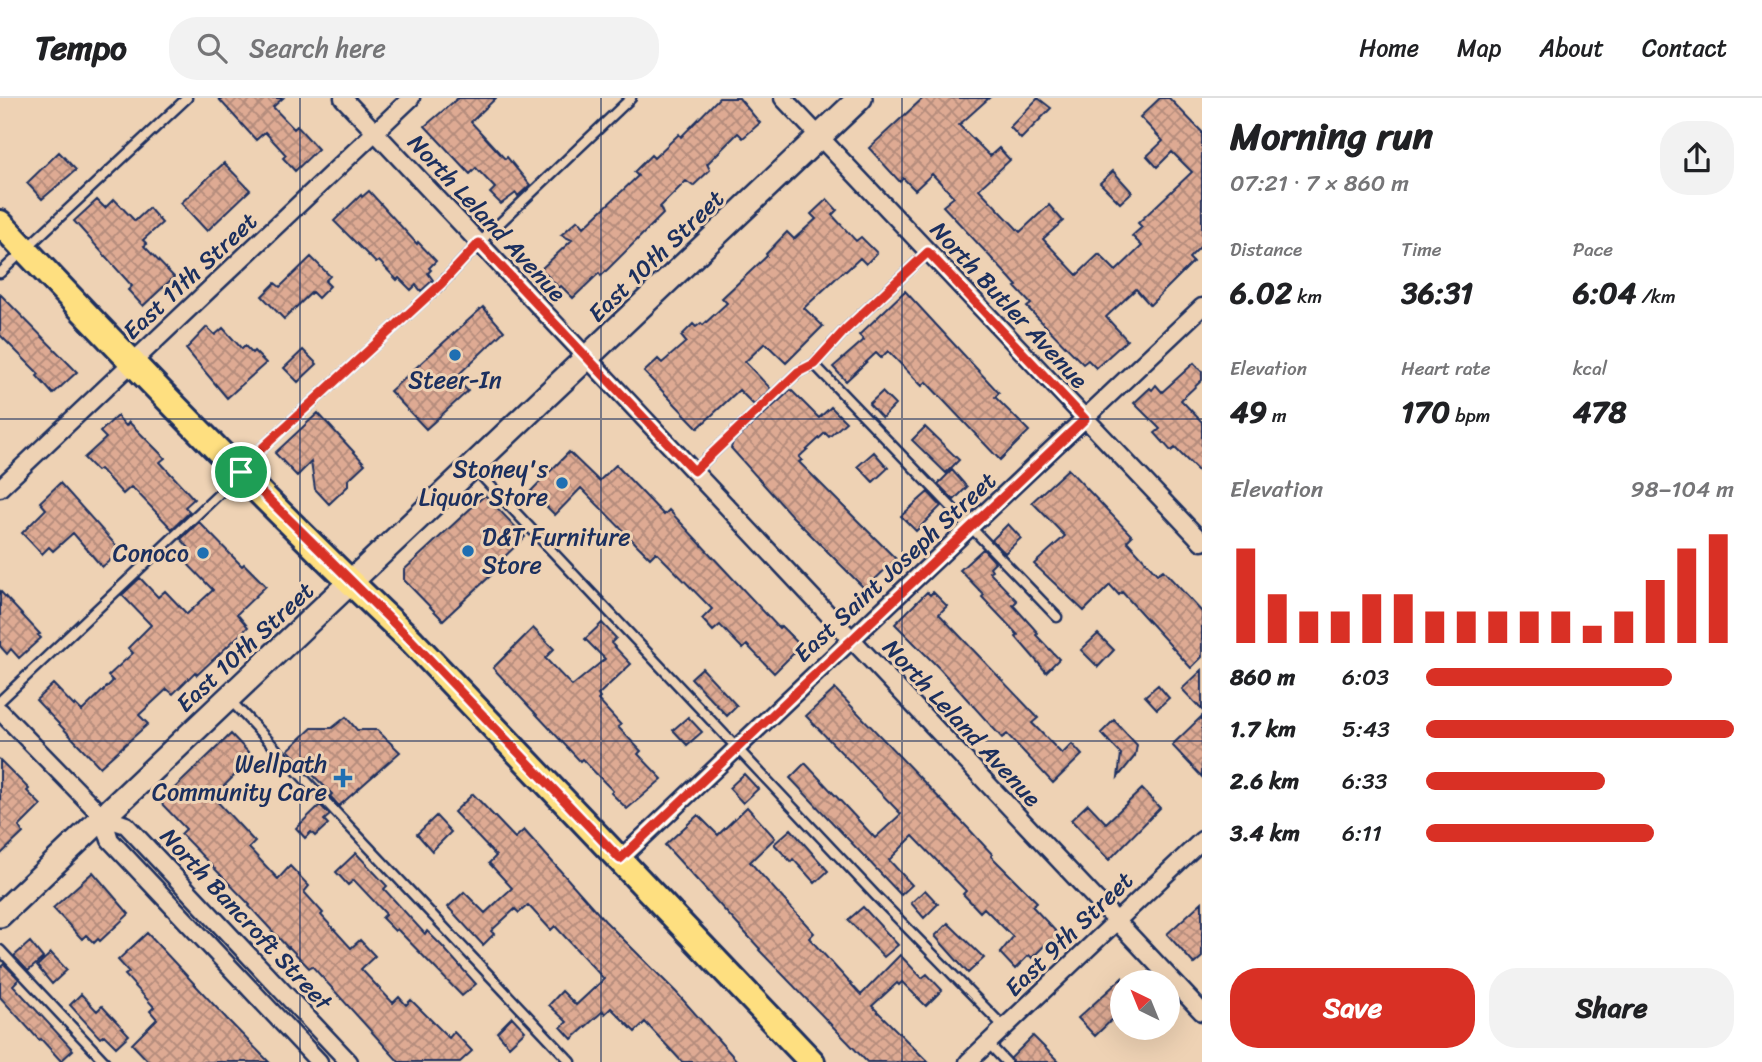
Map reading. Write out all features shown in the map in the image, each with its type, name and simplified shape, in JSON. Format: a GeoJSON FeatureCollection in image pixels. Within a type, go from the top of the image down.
{"type":"FeatureCollection","features":[{"type":"Feature","properties":{"kind":"main road","name":"East 10th Street"},"geometry":{"type":"LineString","coordinates":[[0,915],[860,98]]}},
{"type":"Feature","properties":{"kind":"main road"},"geometry":{"type":"LineString","coordinates":[[0,223],[132,363],[412,641],[812,1062]]}},
{"type":"Feature","properties":{"kind":"street","name":"North Leland Avenue"},"geometry":{"type":"LineString","coordinates":[[343,98],[1202,1012]]}},
{"type":"Feature","properties":{"kind":"street","name":"East 11th Street"},"geometry":{"type":"LineString","coordinates":[[0,488],[411,98]]}},
{"type":"Feature","properties":{"kind":"street","name":"North Butler Avenue"},"geometry":{"type":"LineString","coordinates":[[783,98],[1202,542]]}},
{"type":"Feature","properties":{"kind":"street","name":"East Saint Joseph Street"},"geometry":{"type":"LineString","coordinates":[[620,859],[1202,307]]}},
{"type":"Feature","properties":{"kind":"street","name":"North Bancroft Street"},"geometry":{"type":"LineString","coordinates":[[0,712],[103,817],[126,825],[349,1062]]}},
{"type":"Feature","properties":{"kind":"street","name":"North Bancroft Street"},"geometry":{"type":"LineString","coordinates":[[103,817],[110,840],[318,1062]]}},
{"type":"Feature","properties":{"kind":"street","name":"East 9th Street"},"geometry":{"type":"LineString","coordinates":[[968,1062],[1202,839]]}},
{"type":"Feature","properties":{"kind":"lane"},"geometry":{"type":"LineString","coordinates":[[0,273],[187,98]]}},
{"type":"Feature","properties":{"kind":"lane"},"geometry":{"type":"LineString","coordinates":[[0,701],[241,472],[259,451],[441,284],[479,243],[631,98]]}},
{"type":"Feature","properties":{"kind":"lane"},"geometry":{"type":"LineString","coordinates":[[694,471],[798,372],[814,364],[845,330],[928,252]]}},
{"type":"Feature","properties":{"kind":"lane"},"geometry":{"type":"LineString","coordinates":[[814,364],[1057,617]]}},
{"type":"Feature","properties":{"kind":"lane"},"geometry":{"type":"LineString","coordinates":[[473,467],[739,747],[876,896],[1004,1027]]}},
{"type":"Feature","properties":{"kind":"lane"},"geometry":{"type":"LineString","coordinates":[[229,699],[571,1062]]}},
{"type":"Feature","properties":{"kind":"lane"},"geometry":{"type":"LineString","coordinates":[[0,950],[105,1062]]}},
{"type":"Feature","properties":{"kind":"lane"},"geometry":{"type":"LineString","coordinates":[[988,1043],[1006,1062]]}},
{"type":"Feature","properties":{"kind":"building"},"geometry":{"type":"Polygon","coordinates":[[[218,98],[283,98],[273,107],[294,129],[297,126],[318,149],[295,171],[283,158],[286,155],[265,132],[256,140],[218,98]]]}},
{"type":"Feature","properties":{"kind":"building"},"geometry":{"type":"Polygon","coordinates":[[[458,98],[496,98],[471,122],[505,159],[507,157],[530,185],[518,196],[516,193],[501,204],[490,193],[495,188],[476,168],[470,174],[425,126],[458,98]]]}},
{"type":"Feature","properties":{"kind":"building"},"geometry":{"type":"Polygon","coordinates":[[[719,98],[739,98],[760,123],[743,138],[738,133],[707,164],[710,170],[693,186],[686,181],[660,207],[663,214],[601,276],[599,273],[573,298],[561,286],[559,288],[541,269],[572,240],[561,235],[578,220],[584,227],[638,176],[634,172],[651,155],[654,158],[679,134],[681,137],[719,98]]]}},
{"type":"Feature","properties":{"kind":"building"},"geometry":{"type":"Polygon","coordinates":[[[923,98],[989,98],[959,125],[990,156],[999,148],[1010,160],[979,189],[1020,232],[1049,205],[1063,221],[1043,239],[1077,275],[1099,254],[1116,271],[1142,246],[1132,236],[1142,227],[1138,223],[1192,172],[1172,152],[1157,167],[1147,156],[1163,141],[1140,117],[1160,98],[1169,98],[1202,132],[1202,245],[1189,258],[1193,262],[1150,305],[1136,289],[1106,317],[1127,340],[1096,368],[1088,360],[1083,364],[1027,307],[1031,304],[1015,287],[1017,286],[943,206],[954,197],[932,174],[915,190],[903,178],[900,182],[869,148],[923,98]]]}},
{"type":"Feature","properties":{"kind":"building"},"geometry":{"type":"Polygon","coordinates":[[[1038,98],[1051,108],[1021,139],[1010,127],[1038,98]]]}},
{"type":"Feature","properties":{"kind":"building"},"geometry":{"type":"Polygon","coordinates":[[[59,152],[76,170],[42,199],[27,183],[59,152]]]}},
{"type":"Feature","properties":{"kind":"building"},"geometry":{"type":"Polygon","coordinates":[[[224,163],[250,190],[207,231],[181,203],[224,163]]]}},
{"type":"Feature","properties":{"kind":"building"},"geometry":{"type":"Polygon","coordinates":[[[1113,171],[1132,192],[1120,203],[1100,183],[1113,171]]]}},
{"type":"Feature","properties":{"kind":"building"},"geometry":{"type":"Polygon","coordinates":[[[369,191],[436,261],[428,273],[433,280],[421,291],[416,285],[411,290],[399,278],[397,280],[334,221],[361,195],[362,197],[369,191]]]}},
{"type":"Feature","properties":{"kind":"building"},"geometry":{"type":"Polygon","coordinates":[[[114,199],[135,221],[149,208],[162,223],[143,240],[147,244],[144,246],[174,277],[143,306],[128,290],[132,286],[74,221],[97,200],[105,208],[114,199]]]}},
{"type":"Feature","properties":{"kind":"building"},"geometry":{"type":"Polygon","coordinates":[[[827,199],[837,210],[832,215],[856,241],[861,237],[877,253],[866,264],[860,258],[804,308],[823,326],[786,363],[765,343],[745,362],[771,389],[754,405],[739,390],[698,428],[644,372],[658,359],[662,363],[686,342],[681,336],[693,324],[696,327],[701,323],[703,325],[727,303],[722,298],[767,256],[787,232],[794,239],[816,219],[811,214],[827,199]]]}},
{"type":"Feature","properties":{"kind":"building"},"geometry":{"type":"Polygon","coordinates":[[[311,257],[330,276],[325,281],[330,286],[318,298],[312,292],[284,319],[262,296],[275,283],[280,287],[311,257]]]}},
{"type":"Feature","properties":{"kind":"building"},"geometry":{"type":"Polygon","coordinates":[[[905,291],[999,393],[995,397],[1029,431],[1000,460],[926,382],[922,386],[888,351],[881,358],[876,353],[846,381],[833,367],[864,340],[859,335],[905,291]]]}},
{"type":"Feature","properties":{"kind":"building"},"geometry":{"type":"Polygon","coordinates":[[[0,294],[77,372],[53,394],[37,376],[39,374],[0,335],[0,294]]]}},
{"type":"Feature","properties":{"kind":"building","name":"Steer-In"},"geometry":{"type":"Polygon","coordinates":[[[483,307],[504,331],[455,378],[468,391],[426,429],[390,391],[483,307]]]}},
{"type":"Feature","properties":{"kind":"building"},"geometry":{"type":"Polygon","coordinates":[[[207,327],[215,335],[223,328],[242,349],[245,346],[252,353],[254,351],[266,363],[227,398],[186,349],[207,327]]]}},
{"type":"Feature","properties":{"kind":"building"},"geometry":{"type":"Polygon","coordinates":[[[303,350],[317,364],[298,382],[284,368],[303,350]]]}},
{"type":"Feature","properties":{"kind":"building"},"geometry":{"type":"Polygon","coordinates":[[[1194,363],[1202,372],[1202,380],[1181,400],[1202,422],[1202,475],[1175,448],[1171,451],[1155,433],[1160,429],[1134,403],[1156,385],[1162,392],[1194,363]]]}},
{"type":"Feature","properties":{"kind":"building"},"geometry":{"type":"Polygon","coordinates":[[[791,390],[819,418],[831,407],[846,422],[829,437],[825,433],[799,457],[802,460],[799,462],[896,559],[865,589],[791,515],[731,448],[733,442],[791,390]]]}},
{"type":"Feature","properties":{"kind":"building"},"geometry":{"type":"Polygon","coordinates":[[[882,392],[895,405],[882,418],[869,404],[882,392]]]}},
{"type":"Feature","properties":{"kind":"building"},"geometry":{"type":"Polygon","coordinates":[[[318,413],[365,464],[329,504],[315,489],[311,462],[297,476],[275,453],[318,413]]]}},
{"type":"Feature","properties":{"kind":"building"},"geometry":{"type":"Polygon","coordinates":[[[117,416],[126,426],[129,422],[165,458],[160,462],[194,499],[185,507],[190,512],[172,529],[135,490],[131,487],[123,494],[100,469],[97,471],[84,458],[106,438],[100,432],[117,416]]]}},
{"type":"Feature","properties":{"kind":"building"},"geometry":{"type":"Polygon","coordinates":[[[925,427],[959,460],[946,473],[912,440],[925,427]]]}},
{"type":"Feature","properties":{"kind":"building"},"geometry":{"type":"Polygon","coordinates":[[[569,452],[599,481],[616,465],[664,515],[669,510],[779,628],[781,626],[801,646],[774,673],[747,645],[743,649],[720,625],[713,631],[702,619],[712,609],[656,552],[650,558],[581,488],[555,515],[531,491],[569,452]]]}},
{"type":"Feature","properties":{"kind":"building"},"geometry":{"type":"Polygon","coordinates":[[[874,452],[888,468],[873,482],[858,466],[874,452]]]}},
{"type":"Feature","properties":{"kind":"building"},"geometry":{"type":"Polygon","coordinates":[[[1068,469],[1132,536],[1127,541],[1157,574],[1163,570],[1202,612],[1202,657],[1191,668],[1122,592],[1119,595],[1110,585],[1084,611],[1034,564],[1065,536],[1032,502],[1068,469]]]}},
{"type":"Feature","properties":{"kind":"building"},"geometry":{"type":"Polygon","coordinates":[[[952,470],[967,487],[954,500],[938,484],[952,470]]]}},
{"type":"Feature","properties":{"kind":"building"},"geometry":{"type":"Polygon","coordinates":[[[60,483],[121,551],[102,567],[73,533],[53,551],[49,547],[42,554],[22,533],[46,509],[40,502],[60,483]]]}},
{"type":"Feature","properties":{"kind":"building"},"geometry":{"type":"Polygon","coordinates":[[[928,492],[941,506],[916,531],[901,516],[928,492]]]}},
{"type":"Feature","properties":{"kind":"building","name":"D&T Furniture Store"},"geometry":{"type":"Polygon","coordinates":[[[485,495],[525,537],[497,564],[500,567],[443,620],[404,580],[404,570],[485,495]]]}},
{"type":"Feature","properties":{"kind":"building"},"geometry":{"type":"Polygon","coordinates":[[[199,522],[242,566],[244,564],[266,586],[237,614],[248,627],[197,675],[195,672],[173,694],[167,689],[139,715],[148,724],[100,767],[36,700],[53,684],[82,711],[113,681],[108,676],[133,653],[128,648],[151,625],[122,595],[140,578],[158,597],[165,591],[187,614],[213,590],[181,557],[189,548],[181,539],[199,522]]]}},
{"type":"Feature","properties":{"kind":"building"},"geometry":{"type":"Polygon","coordinates":[[[1008,524],[1021,538],[1005,553],[992,540],[1008,524]]]}},
{"type":"Feature","properties":{"kind":"building"},"geometry":{"type":"Polygon","coordinates":[[[983,549],[995,562],[989,572],[1017,601],[1013,605],[1059,659],[1046,672],[1016,637],[1018,635],[960,570],[983,549]]]}},
{"type":"Feature","properties":{"kind":"building"},"geometry":{"type":"Polygon","coordinates":[[[0,591],[40,634],[38,635],[41,638],[19,658],[11,649],[7,654],[0,646],[0,591]]]}},
{"type":"Feature","properties":{"kind":"building"},"geometry":{"type":"Polygon","coordinates":[[[927,592],[930,595],[933,592],[947,606],[939,614],[1038,718],[1032,723],[1062,754],[1072,744],[1082,755],[1053,783],[1007,734],[1002,738],[895,624],[927,592]]]}},
{"type":"Feature","properties":{"kind":"building"},"geometry":{"type":"Polygon","coordinates":[[[602,623],[616,638],[611,643],[631,664],[598,695],[598,700],[621,725],[618,727],[641,751],[638,754],[662,779],[627,809],[611,793],[613,791],[582,759],[580,761],[493,668],[533,628],[554,649],[545,658],[572,686],[605,659],[585,639],[602,623]]]}},
{"type":"Feature","properties":{"kind":"building"},"geometry":{"type":"Polygon","coordinates":[[[1098,634],[1114,650],[1098,667],[1081,650],[1098,634]]]}},
{"type":"Feature","properties":{"kind":"building"},"geometry":{"type":"Polygon","coordinates":[[[702,668],[737,706],[727,716],[691,678],[702,668]]]}},
{"type":"Feature","properties":{"kind":"building"},"geometry":{"type":"Polygon","coordinates":[[[1202,670],[1202,710],[1182,689],[1202,670]]]}},
{"type":"Feature","properties":{"kind":"building"},"geometry":{"type":"Polygon","coordinates":[[[1158,685],[1169,698],[1157,709],[1145,696],[1158,685]]]}},
{"type":"Feature","properties":{"kind":"building"},"geometry":{"type":"Polygon","coordinates":[[[835,689],[1037,902],[1032,906],[1061,937],[1048,949],[1044,946],[1032,958],[1029,955],[1015,969],[1000,953],[1013,937],[984,908],[980,912],[963,894],[966,891],[913,836],[889,860],[912,885],[901,895],[790,778],[805,763],[875,838],[901,814],[806,716],[835,689]]]}},
{"type":"Feature","properties":{"kind":"building"},"geometry":{"type":"Polygon","coordinates":[[[1202,716],[1202,777],[1172,745],[1202,716]]]}},
{"type":"Feature","properties":{"kind":"building","name":"Wellpath Community Care"},"geometry":{"type":"Polygon","coordinates":[[[346,717],[357,730],[377,730],[400,752],[339,806],[330,796],[332,794],[288,750],[312,728],[332,728],[346,717]]]}},
{"type":"Feature","properties":{"kind":"building"},"geometry":{"type":"Polygon","coordinates":[[[688,717],[702,732],[687,745],[673,730],[688,717]]]}},
{"type":"Feature","properties":{"kind":"building"},"geometry":{"type":"Polygon","coordinates":[[[1114,720],[1137,745],[1135,756],[1118,777],[1121,754],[1101,733],[1114,720]]]}},
{"type":"Feature","properties":{"kind":"building"},"geometry":{"type":"Polygon","coordinates":[[[231,734],[253,757],[213,797],[255,842],[249,848],[278,879],[290,866],[309,886],[304,892],[323,913],[321,915],[351,948],[360,940],[375,956],[361,969],[393,1003],[399,997],[406,1005],[411,1000],[449,1038],[454,1032],[472,1051],[460,1062],[399,1062],[312,966],[309,968],[288,948],[181,834],[186,829],[160,802],[231,734]]]}},
{"type":"Feature","properties":{"kind":"building"},"geometry":{"type":"Polygon","coordinates":[[[0,760],[41,805],[19,827],[23,833],[0,855],[0,760]]]}},
{"type":"Feature","properties":{"kind":"building"},"geometry":{"type":"Polygon","coordinates":[[[744,774],[758,789],[743,803],[729,788],[744,774]]]}},
{"type":"Feature","properties":{"kind":"building"},"geometry":{"type":"Polygon","coordinates":[[[1142,789],[1160,808],[1109,860],[1071,820],[1088,804],[1106,823],[1142,789]]]}},
{"type":"Feature","properties":{"kind":"building"},"geometry":{"type":"Polygon","coordinates":[[[473,794],[515,838],[524,830],[605,921],[676,992],[738,1062],[682,1062],[645,1022],[635,1032],[611,1008],[605,1014],[603,1011],[572,1039],[561,1027],[567,1022],[549,1005],[562,991],[576,1005],[604,979],[555,926],[551,930],[528,905],[519,913],[515,909],[491,931],[494,934],[483,945],[448,907],[464,892],[485,913],[512,888],[489,863],[496,856],[454,812],[473,794]]]}},
{"type":"Feature","properties":{"kind":"building"},"geometry":{"type":"Polygon","coordinates":[[[320,805],[330,815],[324,820],[328,824],[315,836],[311,832],[305,838],[296,828],[320,805]]]}},
{"type":"Feature","properties":{"kind":"building"},"geometry":{"type":"Polygon","coordinates":[[[747,807],[775,838],[750,862],[814,933],[809,938],[861,995],[900,955],[922,978],[927,974],[942,990],[926,1006],[902,982],[899,985],[897,983],[872,1006],[928,1062],[867,1062],[759,950],[665,845],[698,815],[718,835],[747,807]]]}},
{"type":"Feature","properties":{"kind":"building"},"geometry":{"type":"Polygon","coordinates":[[[436,816],[451,832],[432,851],[417,834],[436,816]]]}},
{"type":"Feature","properties":{"kind":"building"},"geometry":{"type":"Polygon","coordinates":[[[791,829],[828,871],[815,883],[793,859],[791,862],[774,844],[791,829]]]}},
{"type":"Feature","properties":{"kind":"building"},"geometry":{"type":"Polygon","coordinates":[[[356,853],[387,886],[384,889],[425,934],[427,931],[476,984],[462,996],[397,929],[395,931],[382,918],[386,914],[354,880],[348,885],[336,872],[356,853]]]}},
{"type":"Feature","properties":{"kind":"building"},"geometry":{"type":"Polygon","coordinates":[[[93,872],[129,914],[100,941],[98,939],[94,943],[86,935],[82,939],[53,908],[93,872]]]}},
{"type":"Feature","properties":{"kind":"building"},"geometry":{"type":"Polygon","coordinates":[[[925,890],[938,904],[924,918],[911,903],[925,890]]]}},
{"type":"Feature","properties":{"kind":"building"},"geometry":{"type":"Polygon","coordinates":[[[1202,902],[1202,957],[1194,964],[1167,934],[1202,902]]]}},
{"type":"Feature","properties":{"kind":"building"},"geometry":{"type":"Polygon","coordinates":[[[863,907],[898,945],[884,957],[848,920],[863,907]]]}},
{"type":"Feature","properties":{"kind":"building"},"geometry":{"type":"Polygon","coordinates":[[[948,923],[984,958],[968,973],[935,936],[948,923]]]}},
{"type":"Feature","properties":{"kind":"building"},"geometry":{"type":"Polygon","coordinates":[[[147,933],[269,1062],[149,1062],[132,1044],[157,1019],[150,1011],[154,1007],[125,975],[129,972],[118,960],[147,933]]]}},
{"type":"Feature","properties":{"kind":"building"},"geometry":{"type":"Polygon","coordinates":[[[30,942],[43,958],[28,971],[14,956],[30,942]]]}},
{"type":"Feature","properties":{"kind":"building"},"geometry":{"type":"Polygon","coordinates":[[[51,953],[67,970],[52,984],[37,966],[51,953]]]}},
{"type":"Feature","properties":{"kind":"building"},"geometry":{"type":"Polygon","coordinates":[[[4,964],[19,979],[13,985],[73,1050],[61,1061],[0,997],[0,968],[4,964]]]}},
{"type":"Feature","properties":{"kind":"building"},"geometry":{"type":"Polygon","coordinates":[[[1110,989],[1110,1022],[1095,1036],[1078,1018],[1110,989]]]}},
{"type":"Feature","properties":{"kind":"building"},"geometry":{"type":"Polygon","coordinates":[[[81,994],[97,1011],[102,1006],[129,1035],[116,1047],[104,1035],[100,1038],[70,1005],[81,994]]]}},
{"type":"Feature","properties":{"kind":"building"},"geometry":{"type":"Polygon","coordinates":[[[512,1017],[525,1031],[509,1046],[497,1032],[512,1017]]]}},
{"type":"Feature","properties":{"kind":"building"},"geometry":{"type":"Polygon","coordinates":[[[1033,1036],[1059,1062],[1012,1062],[1011,1058],[1033,1036]]]}},
{"type":"Feature","properties":{"kind":"place","name":"Steer-In"},"geometry":{"type":"Point","coordinates":[455,355]}},
{"type":"Feature","properties":{"kind":"place","name":"Stoney's Liquor Store"},"geometry":{"type":"Point","coordinates":[562,483]}},
{"type":"Feature","properties":{"kind":"place","name":"D&T Furniture Store"},"geometry":{"type":"Point","coordinates":[468,551]}},
{"type":"Feature","properties":{"kind":"place","name":"Conoco"},"geometry":{"type":"Point","coordinates":[203,553]}},
{"type":"Feature","properties":{"kind":"place","name":"Wellpath Community Care"},"geometry":{"type":"Point","coordinates":[343,778]}},
{"type":"Feature","properties":{"kind":"route"},"geometry":{"type":"LineString","coordinates":[[479,243],[694,471],[798,372],[814,364],[845,330],[928,252],[1085,419],[620,859],[412,641],[241,472],[259,451],[441,284],[479,243]]}}]}
